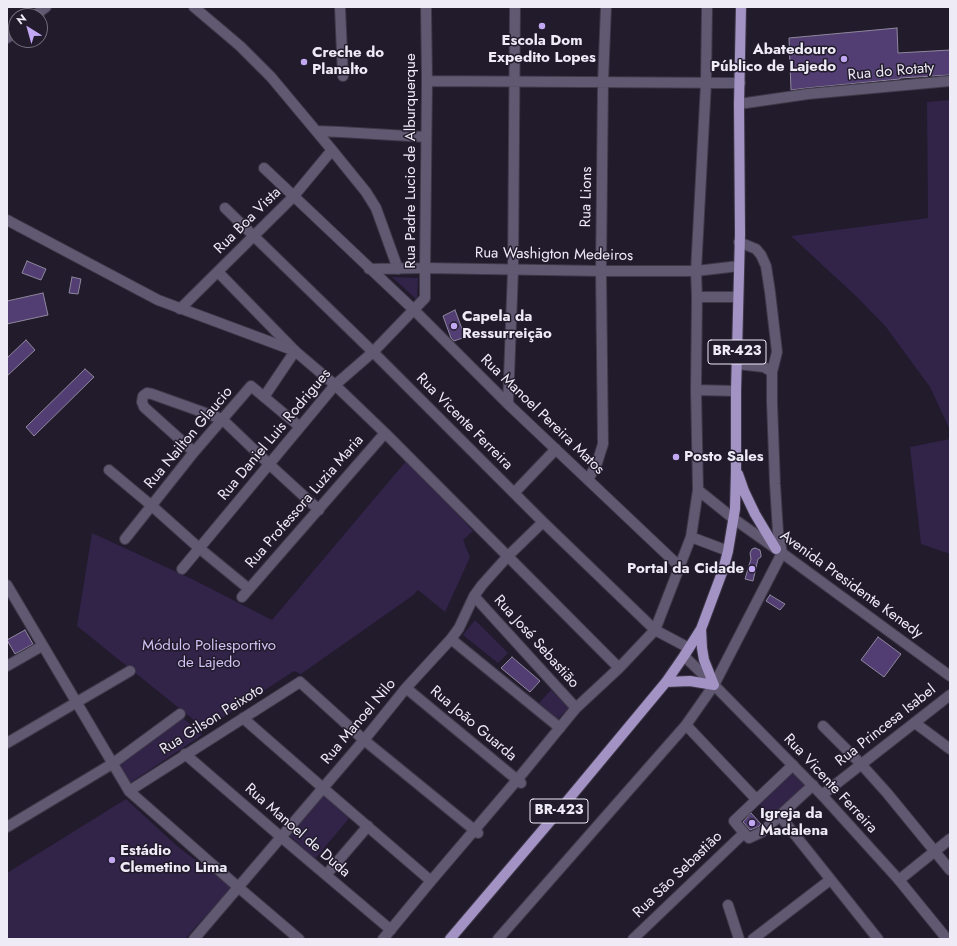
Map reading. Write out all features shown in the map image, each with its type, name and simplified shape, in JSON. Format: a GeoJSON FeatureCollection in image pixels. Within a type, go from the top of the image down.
{"type":"FeatureCollection","features":[{"type":"Feature","properties":{"kind":"main road","name":"BR-423"},"geometry":{"type":"LineString","coordinates":[[450,939],[666,682],[701,629],[723,570],[728,551],[735,509],[741,7]]}},
{"type":"Feature","properties":{"kind":"main road"},"geometry":{"type":"LineString","coordinates":[[736,471],[755,514],[779,551]]}},
{"type":"Feature","properties":{"kind":"main road"},"geometry":{"type":"LineString","coordinates":[[701,629],[704,660],[714,685]]}},
{"type":"Feature","properties":{"kind":"main road"},"geometry":{"type":"LineString","coordinates":[[666,682],[690,681],[714,685]]}},
{"type":"Feature","properties":{"kind":"street"},"geometry":{"type":"LineString","coordinates":[[194,7],[240,46],[271,77],[366,192],[376,208],[398,268]]}},
{"type":"Feature","properties":{"kind":"street"},"geometry":{"type":"LineString","coordinates":[[331,7],[340,11],[343,76]]}},
{"type":"Feature","properties":{"kind":"street","name":"Rua Padre Lucio de Alburquerque"},"geometry":{"type":"LineString","coordinates":[[414,310],[425,298],[427,81],[426,7]]}},
{"type":"Feature","properties":{"kind":"street"},"geometry":{"type":"LineString","coordinates":[[508,404],[513,270],[515,7]]}},
{"type":"Feature","properties":{"kind":"street","name":"Rua Lions"},"geometry":{"type":"LineString","coordinates":[[588,480],[597,462],[603,444],[601,271],[606,7]]}},
{"type":"Feature","properties":{"kind":"street"},"geometry":{"type":"LineString","coordinates":[[383,939],[431,881],[519,782],[576,708],[619,668],[655,630],[692,537],[698,490],[696,271],[706,83],[707,7]]}},
{"type":"Feature","properties":{"kind":"street"},"geometry":{"type":"LineString","coordinates":[[427,81],[740,83]]}},
{"type":"Feature","properties":{"kind":"street","name":"Rua do Rotaty"},"geometry":{"type":"LineString","coordinates":[[739,104],[808,94],[950,81]]}},
{"type":"Feature","properties":{"kind":"street"},"geometry":{"type":"LineString","coordinates":[[317,131],[426,137]]}},
{"type":"Feature","properties":{"kind":"street","name":"Rua Boa Vista"},"geometry":{"type":"LineString","coordinates":[[180,308],[293,197],[332,150]]}},
{"type":"Feature","properties":{"kind":"street","name":"Rua Manoel Pereira Matos"},"geometry":{"type":"LineString","coordinates":[[264,168],[414,310],[508,404],[680,567]]}},
{"type":"Feature","properties":{"kind":"street","name":"Rua Vicente Ferreira"},"geometry":{"type":"LineString","coordinates":[[225,208],[253,237],[373,352],[543,522],[655,630],[686,652],[714,685],[813,785],[899,880],[947,939]]}},
{"type":"Feature","properties":{"kind":"street"},"geometry":{"type":"LineString","coordinates":[[7,220],[158,300],[295,351]]}},
{"type":"Feature","properties":{"kind":"street"},"geometry":{"type":"LineString","coordinates":[[498,939],[686,725],[714,685],[779,551],[772,402],[772,372],[777,352],[766,266],[761,255],[756,249],[739,238]]}},
{"type":"Feature","properties":{"kind":"street","name":"Rua Washigton Medeiros"},"geometry":{"type":"LineString","coordinates":[[369,269],[425,268],[696,271],[739,266]]}},
{"type":"Feature","properties":{"kind":"street"},"geometry":{"type":"LineString","coordinates":[[218,272],[295,351],[335,384],[385,433],[619,668]]}},
{"type":"Feature","properties":{"kind":"street"},"geometry":{"type":"LineString","coordinates":[[697,297],[738,296]]}},
{"type":"Feature","properties":{"kind":"street","name":"Rua Daniel Luis Rodrigues"},"geometry":{"type":"LineString","coordinates":[[182,569],[335,384],[373,352],[414,310]]}},
{"type":"Feature","properties":{"kind":"street"},"geometry":{"type":"LineString","coordinates":[[264,397],[295,351]]}},
{"type":"Feature","properties":{"kind":"street"},"geometry":{"type":"LineString","coordinates":[[737,364],[764,367],[772,372]]}},
{"type":"Feature","properties":{"kind":"street","name":"Rua Nailton Glaucio"},"geometry":{"type":"LineString","coordinates":[[125,539],[194,452],[251,386],[300,427]]}},
{"type":"Feature","properties":{"kind":"street"},"geometry":{"type":"LineString","coordinates":[[696,390],[736,391]]}},
{"type":"Feature","properties":{"kind":"street"},"geometry":{"type":"LineString","coordinates":[[194,452],[144,407],[142,402],[143,396],[147,393],[152,394],[222,419],[319,510]]}},
{"type":"Feature","properties":{"kind":"street","name":"Rua Professora Luzia Maria"},"geometry":{"type":"LineString","coordinates":[[199,548],[245,593],[385,433]]}},
{"type":"Feature","properties":{"kind":"street"},"geometry":{"type":"LineString","coordinates":[[514,493],[556,449]]}},
{"type":"Feature","properties":{"kind":"street"},"geometry":{"type":"LineString","coordinates":[[109,470],[199,548]]}},
{"type":"Feature","properties":{"kind":"street","name":"Avenida Presidente Kenedy"},"geometry":{"type":"LineString","coordinates":[[698,490],[734,519],[950,676]]}},
{"type":"Feature","properties":{"kind":"street","name":"Rua Manoel Nilo"},"geometry":{"type":"LineString","coordinates":[[195,939],[364,740],[406,688],[451,639],[459,628],[474,596],[482,585],[508,556],[543,522]]}},
{"type":"Feature","properties":{"kind":"street"},"geometry":{"type":"LineString","coordinates":[[692,537],[728,551]]}},
{"type":"Feature","properties":{"kind":"street"},"geometry":{"type":"LineString","coordinates":[[7,586],[129,791],[298,939]]}},
{"type":"Feature","properties":{"kind":"street","name":"Rua José Sebastião"},"geometry":{"type":"LineString","coordinates":[[474,596],[576,708]]}},
{"type":"Feature","properties":{"kind":"street"},"geometry":{"type":"LineString","coordinates":[[451,639],[560,728]]}},
{"type":"Feature","properties":{"kind":"street"},"geometry":{"type":"LineString","coordinates":[[7,666],[42,646]]}},
{"type":"Feature","properties":{"kind":"street"},"geometry":{"type":"LineString","coordinates":[[7,744],[130,671]]}},
{"type":"Feature","properties":{"kind":"street","name":"Rua Gilson Peixoto"},"geometry":{"type":"LineString","coordinates":[[129,791],[300,682],[364,740],[476,832]]}},
{"type":"Feature","properties":{"kind":"street","name":"Rua João Guarda"},"geometry":{"type":"LineString","coordinates":[[406,688],[519,782]]}},
{"type":"Feature","properties":{"kind":"street","name":"Rua Princesa Isabel"},"geometry":{"type":"LineString","coordinates":[[822,795],[950,695]]}},
{"type":"Feature","properties":{"kind":"street"},"geometry":{"type":"LineString","coordinates":[[7,827],[112,764],[180,714]]}},
{"type":"Feature","properties":{"kind":"street"},"geometry":{"type":"LineString","coordinates":[[244,718],[431,881]]}},
{"type":"Feature","properties":{"kind":"street"},"geometry":{"type":"LineString","coordinates":[[915,723],[950,748]]}},
{"type":"Feature","properties":{"kind":"street"},"geometry":{"type":"LineString","coordinates":[[686,725],[756,799]]}},
{"type":"Feature","properties":{"kind":"street"},"geometry":{"type":"LineString","coordinates":[[823,726],[861,764],[887,793],[950,870]]}},
{"type":"Feature","properties":{"kind":"street","name":"Rua Manoel de Duda"},"geometry":{"type":"LineString","coordinates":[[185,754],[391,930]]}},
{"type":"Feature","properties":{"kind":"street","name":"Rua São Sebastião"},"geometry":{"type":"LineString","coordinates":[[793,765],[734,821],[744,833],[749,838],[762,832],[813,785]]}},
{"type":"Feature","properties":{"kind":"street"},"geometry":{"type":"LineString","coordinates":[[780,816],[878,939]]}},
{"type":"Feature","properties":{"kind":"street"},"geometry":{"type":"LineString","coordinates":[[326,875],[368,826]]}},
{"type":"Feature","properties":{"kind":"street","name":"Rua São Sebastião"},"geometry":{"type":"LineString","coordinates":[[633,939],[744,833]]}},
{"type":"Feature","properties":{"kind":"street"},"geometry":{"type":"LineString","coordinates":[[899,880],[950,838]]}},
{"type":"Feature","properties":{"kind":"street"},"geometry":{"type":"LineString","coordinates":[[753,939],[830,880]]}},
{"type":"Feature","properties":{"kind":"street"},"geometry":{"type":"LineString","coordinates":[[728,905],[739,939]]}},
{"type":"Feature","properties":{"kind":"green space"},"geometry":{"type":"Polygon","coordinates":[[[950,100],[950,430],[930,387],[886,327],[857,297],[791,236],[928,218],[927,102],[950,100]]]}},
{"type":"Feature","properties":{"kind":"green space"},"geometry":{"type":"Polygon","coordinates":[[[392,277],[418,278],[417,300],[392,277]]]}},
{"type":"Feature","properties":{"kind":"green space"},"geometry":{"type":"Polygon","coordinates":[[[950,439],[950,554],[921,544],[910,447],[950,439]]]}},
{"type":"Feature","properties":{"kind":"green space","name":"Módulo Poliesportivo de Lajedo"},"geometry":{"type":"Polygon","coordinates":[[[407,460],[473,531],[463,540],[470,557],[445,612],[418,590],[412,596],[301,674],[294,671],[205,729],[77,626],[92,533],[192,579],[272,620],[407,460]]]}},
{"type":"Feature","properties":{"kind":"green space"},"geometry":{"type":"Polygon","coordinates":[[[475,620],[508,653],[498,663],[463,635],[475,620]]]}},
{"type":"Feature","properties":{"kind":"green space"},"geometry":{"type":"Polygon","coordinates":[[[551,690],[569,708],[558,719],[539,703],[551,690]]]}},
{"type":"Feature","properties":{"kind":"green space"},"geometry":{"type":"Polygon","coordinates":[[[183,718],[202,735],[130,783],[120,765],[183,718]]]}},
{"type":"Feature","properties":{"kind":"green space"},"geometry":{"type":"Polygon","coordinates":[[[793,771],[807,786],[772,818],[758,803],[793,771]]]}},
{"type":"Feature","properties":{"kind":"green space"},"geometry":{"type":"Polygon","coordinates":[[[323,792],[351,816],[315,859],[288,834],[323,792]]]}},
{"type":"Feature","properties":{"kind":"green space","name":"Estádio Clemetino Lima"},"geometry":{"type":"Polygon","coordinates":[[[126,799],[177,846],[231,887],[185,939],[7,939],[7,873],[126,799]]]}},
{"type":"Feature","properties":{"kind":"building","name":"Abatedouro Público de Lajedo"},"geometry":{"type":"Polygon","coordinates":[[[897,28],[898,53],[950,50],[950,75],[900,78],[791,90],[789,38],[897,28]]]}},
{"type":"Feature","properties":{"kind":"building"},"geometry":{"type":"Polygon","coordinates":[[[27,261],[46,269],[41,280],[22,273],[27,261]]]}},
{"type":"Feature","properties":{"kind":"building"},"geometry":{"type":"Polygon","coordinates":[[[72,277],[81,279],[78,294],[69,293],[72,277]]]}},
{"type":"Feature","properties":{"kind":"building"},"geometry":{"type":"Polygon","coordinates":[[[43,293],[48,315],[7,324],[7,301],[43,293]]]}},
{"type":"Feature","properties":{"kind":"building","name":"Capela da Ressurreição"},"geometry":{"type":"Polygon","coordinates":[[[455,310],[465,337],[454,341],[451,338],[443,316],[455,310]]]}},
{"type":"Feature","properties":{"kind":"building"},"geometry":{"type":"Polygon","coordinates":[[[26,340],[35,350],[7,376],[7,358],[26,340]]]}},
{"type":"Feature","properties":{"kind":"building"},"geometry":{"type":"Polygon","coordinates":[[[85,369],[94,377],[34,436],[26,427],[85,369]]]}},
{"type":"Feature","properties":{"kind":"building","name":"Portal da Cidade"},"geometry":{"type":"Polygon","coordinates":[[[755,548],[760,550],[761,557],[758,559],[753,581],[745,579],[751,559],[750,553],[752,549],[755,548]]]}},
{"type":"Feature","properties":{"kind":"building"},"geometry":{"type":"Polygon","coordinates":[[[770,595],[785,604],[780,610],[766,601],[770,595]]]}},
{"type":"Feature","properties":{"kind":"building"},"geometry":{"type":"Polygon","coordinates":[[[25,630],[33,644],[15,654],[7,640],[25,630]]]}},
{"type":"Feature","properties":{"kind":"building"},"geometry":{"type":"Polygon","coordinates":[[[878,637],[901,654],[884,677],[861,660],[878,637]]]}},
{"type":"Feature","properties":{"kind":"building"},"geometry":{"type":"Polygon","coordinates":[[[512,657],[540,681],[530,692],[501,668],[512,657]]]}},
{"type":"Feature","properties":{"kind":"building","name":"Igreja da Madalena"},"geometry":{"type":"Polygon","coordinates":[[[751,813],[761,824],[750,830],[743,822],[751,813]]]}},
{"type":"Feature","properties":{"kind":"place","name":"Escola Dom Expedito Lopes"},"geometry":{"type":"Point","coordinates":[542,26]}},
{"type":"Feature","properties":{"kind":"place","name":"Abatedouro Público de Lajedo"},"geometry":{"type":"Point","coordinates":[844,59]}},
{"type":"Feature","properties":{"kind":"place","name":"Creche do Planalto"},"geometry":{"type":"Point","coordinates":[304,62]}},
{"type":"Feature","properties":{"kind":"place","name":"Capela da Ressurreição"},"geometry":{"type":"Point","coordinates":[454,326]}},
{"type":"Feature","properties":{"kind":"place","name":"Posto Sales"},"geometry":{"type":"Point","coordinates":[676,457]}},
{"type":"Feature","properties":{"kind":"place","name":"Portal da Cidade"},"geometry":{"type":"Point","coordinates":[752,569]}},
{"type":"Feature","properties":{"kind":"place","name":"Igreja da Madalena"},"geometry":{"type":"Point","coordinates":[752,823]}},
{"type":"Feature","properties":{"kind":"place","name":"Estádio Clemetino Lima"},"geometry":{"type":"Point","coordinates":[112,860]}}]}
